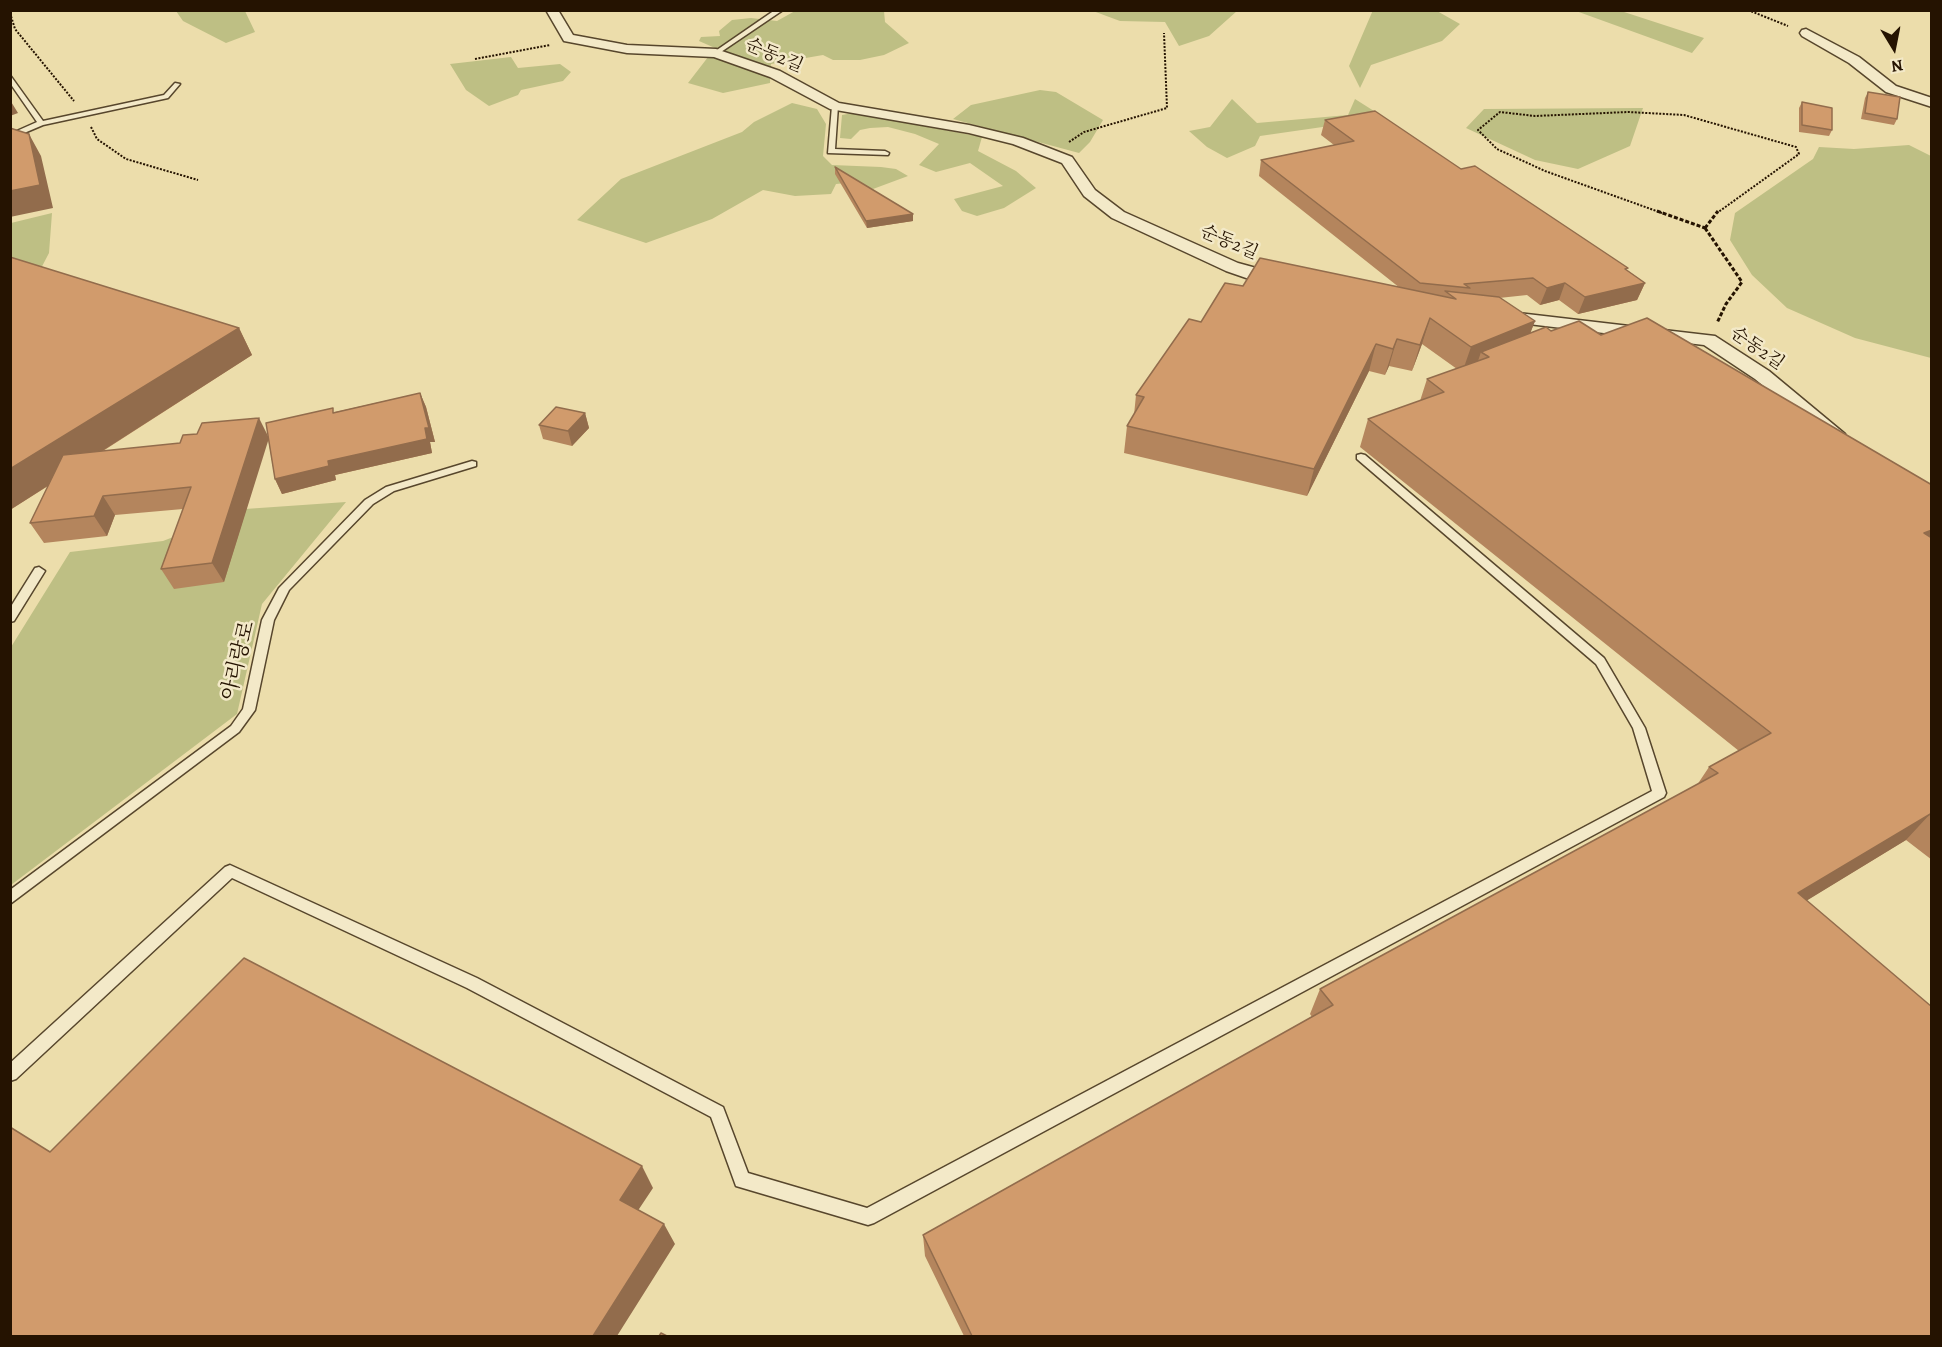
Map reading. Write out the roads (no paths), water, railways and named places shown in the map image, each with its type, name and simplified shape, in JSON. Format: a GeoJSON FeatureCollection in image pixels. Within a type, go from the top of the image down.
{"type":"FeatureCollection","features":[{"type":"Feature","properties":{"kind":"street","name":"순동2길"},"geometry":{"type":"LineString","coordinates":[[552,10],[568,38],[627,49],[716,53],[775,74],[835,106],[969,129],[1018,141],[1067,160],[1089,193],[1118,215],[1232,267],[1258,276],[1302,285]]}},
{"type":"Feature","properties":{"kind":"street"},"geometry":{"type":"LineString","coordinates":[[1806,33],[1854,60],[1891,89],[1932,102]]}},
{"type":"Feature","properties":{"kind":"street","name":"순동2길"},"geometry":{"type":"LineString","coordinates":[[1483,314],[1561,326],[1709,339],[1762,375],[1845,442]]}},
{"type":"Feature","properties":{"kind":"lane"},"geometry":{"type":"LineString","coordinates":[[716,53],[780,10]]}},
{"type":"Feature","properties":{"kind":"lane"},"geometry":{"type":"LineString","coordinates":[[10,77],[42,123]]}},
{"type":"Feature","properties":{"kind":"lane"},"geometry":{"type":"LineString","coordinates":[[10,138],[42,123],[166,97],[177,84]]}},
{"type":"Feature","properties":{"kind":"lane"},"geometry":{"type":"LineString","coordinates":[[835,106],[831,151],[885,153]]}},
{"type":"Feature","properties":{"kind":"lane"},"geometry":{"type":"LineString","coordinates":[[10,1074],[230,871],[472,983],[717,1112],[742,1180],[868,1217],[1659,793],[1639,728],[1600,661],[1361,457]]}},
{"type":"Feature","properties":{"kind":"lane","name":"아리랑로"},"geometry":{"type":"LineString","coordinates":[[10,897],[235,729],[249,710],[268,620],[285,588],[369,502],[390,489],[472,464]]}},
{"type":"Feature","properties":{"kind":"lane"},"geometry":{"type":"LineString","coordinates":[[10,618],[39,571]]}}]}
